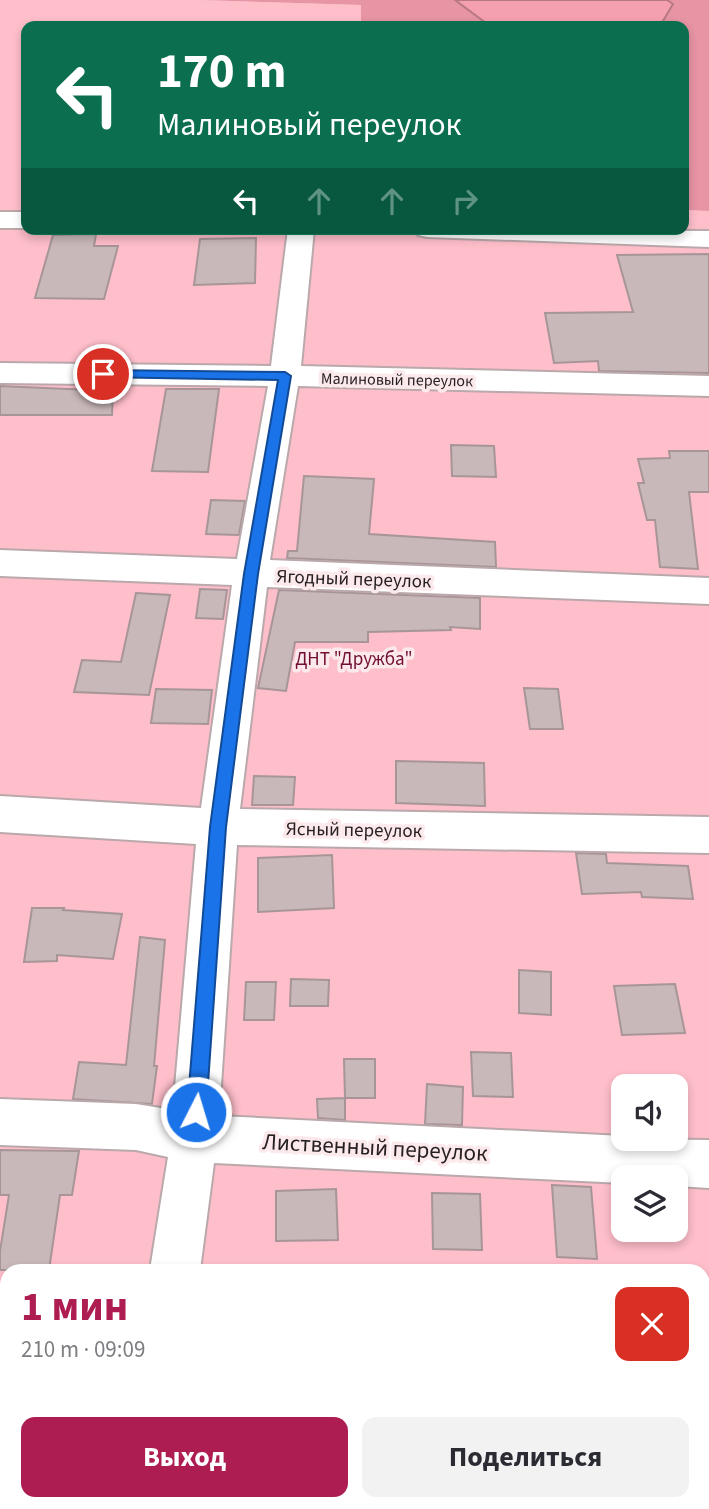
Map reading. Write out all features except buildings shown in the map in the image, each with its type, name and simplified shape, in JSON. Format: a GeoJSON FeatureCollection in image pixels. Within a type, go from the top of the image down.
{"type":"FeatureCollection","features":[{"type":"Feature","properties":{"kind":"street"},"geometry":{"type":"LineString","coordinates":[[0,220],[21,220]]}},
{"type":"Feature","properties":{"kind":"street"},"geometry":{"type":"LineString","coordinates":[[176,1264],[194,1138],[218,827],[251,574],[285,376],[300,235]]}},
{"type":"Feature","properties":{"kind":"street"},"geometry":{"type":"LineString","coordinates":[[596,235],[709,239]]}},
{"type":"Feature","properties":{"kind":"street","name":"Малиновый переулок"},"geometry":{"type":"LineString","coordinates":[[0,373],[285,376],[709,386]]}},
{"type":"Feature","properties":{"kind":"street","name":"Ягодный переулок"},"geometry":{"type":"LineString","coordinates":[[0,563],[709,591]]}},
{"type":"Feature","properties":{"kind":"street","name":"Ясный переулок"},"geometry":{"type":"LineString","coordinates":[[0,814],[218,827],[709,835]]}},
{"type":"Feature","properties":{"kind":"street","name":"Лиственный переулок"},"geometry":{"type":"LineString","coordinates":[[0,1122],[136,1127],[194,1138],[709,1164]]}},
{"type":"Feature","properties":{"kind":"green space","name":"ДНТ \"Дружба\""},"geometry":{"type":"Polygon","coordinates":[[[0,0],[200,0],[361,5],[361,21],[21,21],[21,235],[689,235],[689,210],[709,211],[709,1264],[0,1264],[0,0]]]}},
{"type":"Feature","properties":{"kind":"shaded area"},"geometry":{"type":"Polygon","coordinates":[[[200,0],[455,0],[483,21],[361,21],[361,5],[200,0]]]}},
{"type":"Feature","properties":{"kind":"shaded area"},"geometry":{"type":"Polygon","coordinates":[[[455,0],[667,0],[673,4],[663,21],[483,21],[455,0]]]}},
{"type":"Feature","properties":{"kind":"shaded area"},"geometry":{"type":"Polygon","coordinates":[[[667,0],[709,0],[709,211],[689,210],[689,21],[663,21],[673,3],[667,0]]]}},
{"type":"Feature","properties":{"kind":"route"},"geometry":{"type":"LineString","coordinates":[[103,374],[285,376],[251,574],[218,827],[196,1112]]}}]}
